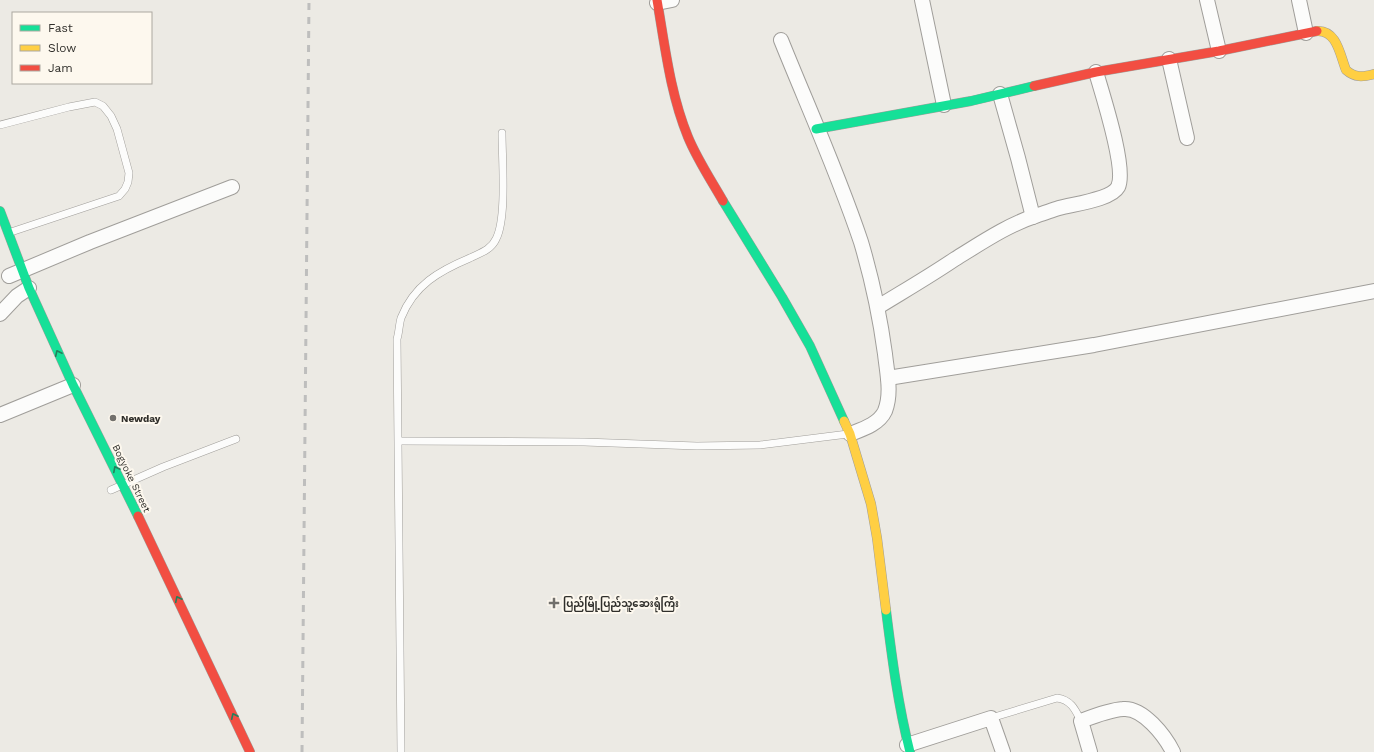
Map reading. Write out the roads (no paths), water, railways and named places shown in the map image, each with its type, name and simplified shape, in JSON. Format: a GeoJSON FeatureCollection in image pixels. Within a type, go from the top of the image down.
{"type":"FeatureCollection","features":[{"type":"Feature","properties":{"kind":"street"},"geometry":{"type":"LineString","coordinates":[[672,0],[657,1],[671,80],[678,110],[688,138],[701,164],[810,346],[850,434],[871,504],[877,538],[894,677],[908,748],[991,718],[1003,752]]}},
{"type":"Feature","properties":{"kind":"street"},"geometry":{"type":"LineString","coordinates":[[922,0],[944,105]]}},
{"type":"Feature","properties":{"kind":"street"},"geometry":{"type":"LineString","coordinates":[[1206,0],[1219,51]]}},
{"type":"Feature","properties":{"kind":"street"},"geometry":{"type":"LineString","coordinates":[[1299,0],[1306,33]]}},
{"type":"Feature","properties":{"kind":"street"},"geometry":{"type":"LineString","coordinates":[[816,129],[971,101],[1096,72],[1219,51],[1322,30],[1328,32],[1335,41],[1349,74],[1356,77],[1374,74]]}},
{"type":"Feature","properties":{"kind":"street"},"geometry":{"type":"LineString","coordinates":[[781,40],[816,129],[834,168],[861,244],[878,308],[889,394],[884,412],[879,419],[870,426],[850,434]]}},
{"type":"Feature","properties":{"kind":"street"},"geometry":{"type":"LineString","coordinates":[[1169,59],[1186,138]]}},
{"type":"Feature","properties":{"kind":"street"},"geometry":{"type":"LineString","coordinates":[[878,308],[1007,228],[1059,208],[1102,197],[1114,191],[1118,187],[1120,180],[1118,155],[1096,72]]}},
{"type":"Feature","properties":{"kind":"street"},"geometry":{"type":"LineString","coordinates":[[1000,94],[1033,217]]}},
{"type":"Feature","properties":{"kind":"street"},"geometry":{"type":"LineString","coordinates":[[0,314],[16,284],[90,242],[232,187]]}},
{"type":"Feature","properties":{"kind":"street","name":"Bogyoke Street"},"geometry":{"type":"LineString","coordinates":[[0,211],[4,235],[16,284],[64,389],[123,484],[152,552],[250,752]]}},
{"type":"Feature","properties":{"kind":"street"},"geometry":{"type":"LineString","coordinates":[[888,378],[1094,345],[1374,291]]}},
{"type":"Feature","properties":{"kind":"street"},"geometry":{"type":"LineString","coordinates":[[0,415],[64,389]]}},
{"type":"Feature","properties":{"kind":"street"},"geometry":{"type":"LineString","coordinates":[[183,638],[192,631]]}},
{"type":"Feature","properties":{"kind":"street"},"geometry":{"type":"LineString","coordinates":[[1090,752],[1081,721],[1107,712],[1123,709],[1129,709],[1138,713],[1152,724],[1161,733],[1172,752]]}},
{"type":"Feature","properties":{"kind":"street"},"geometry":{"type":"LineString","coordinates":[[232,735],[242,752]]}},
{"type":"Feature","properties":{"kind":"lane"},"geometry":{"type":"LineString","coordinates":[[0,125],[69,107],[95,102],[103,106],[111,116],[117,129],[129,173],[128,182],[125,189],[119,196],[4,235]]}},
{"type":"Feature","properties":{"kind":"lane"},"geometry":{"type":"LineString","coordinates":[[401,752],[397,339],[401,319],[412,297],[425,283],[442,270],[492,247],[496,240],[500,231],[501,222],[502,133]]}},
{"type":"Feature","properties":{"kind":"lane"},"geometry":{"type":"LineString","coordinates":[[399,441],[584,442],[697,446],[760,445],[850,434]]}},
{"type":"Feature","properties":{"kind":"lane"},"geometry":{"type":"LineString","coordinates":[[111,490],[236,439]]}},
{"type":"Feature","properties":{"kind":"lane"},"geometry":{"type":"LineString","coordinates":[[991,718],[1057,698],[1066,700],[1070,703],[1081,721]]}},
{"type":"Feature","properties":{"kind":"railway"},"geometry":{"type":"LineString","coordinates":[[302,752],[309,0]]}},
{"type":"Feature","properties":{"kind":"place","name":"Newday"},"geometry":{"type":"Point","coordinates":[113,418]}},
{"type":"Feature","properties":{"kind":"place","name":"ပြည်မြို့ပြည်သူ့ဆေးရုံကြီး"},"geometry":{"type":"Point","coordinates":[554,603]}}]}
